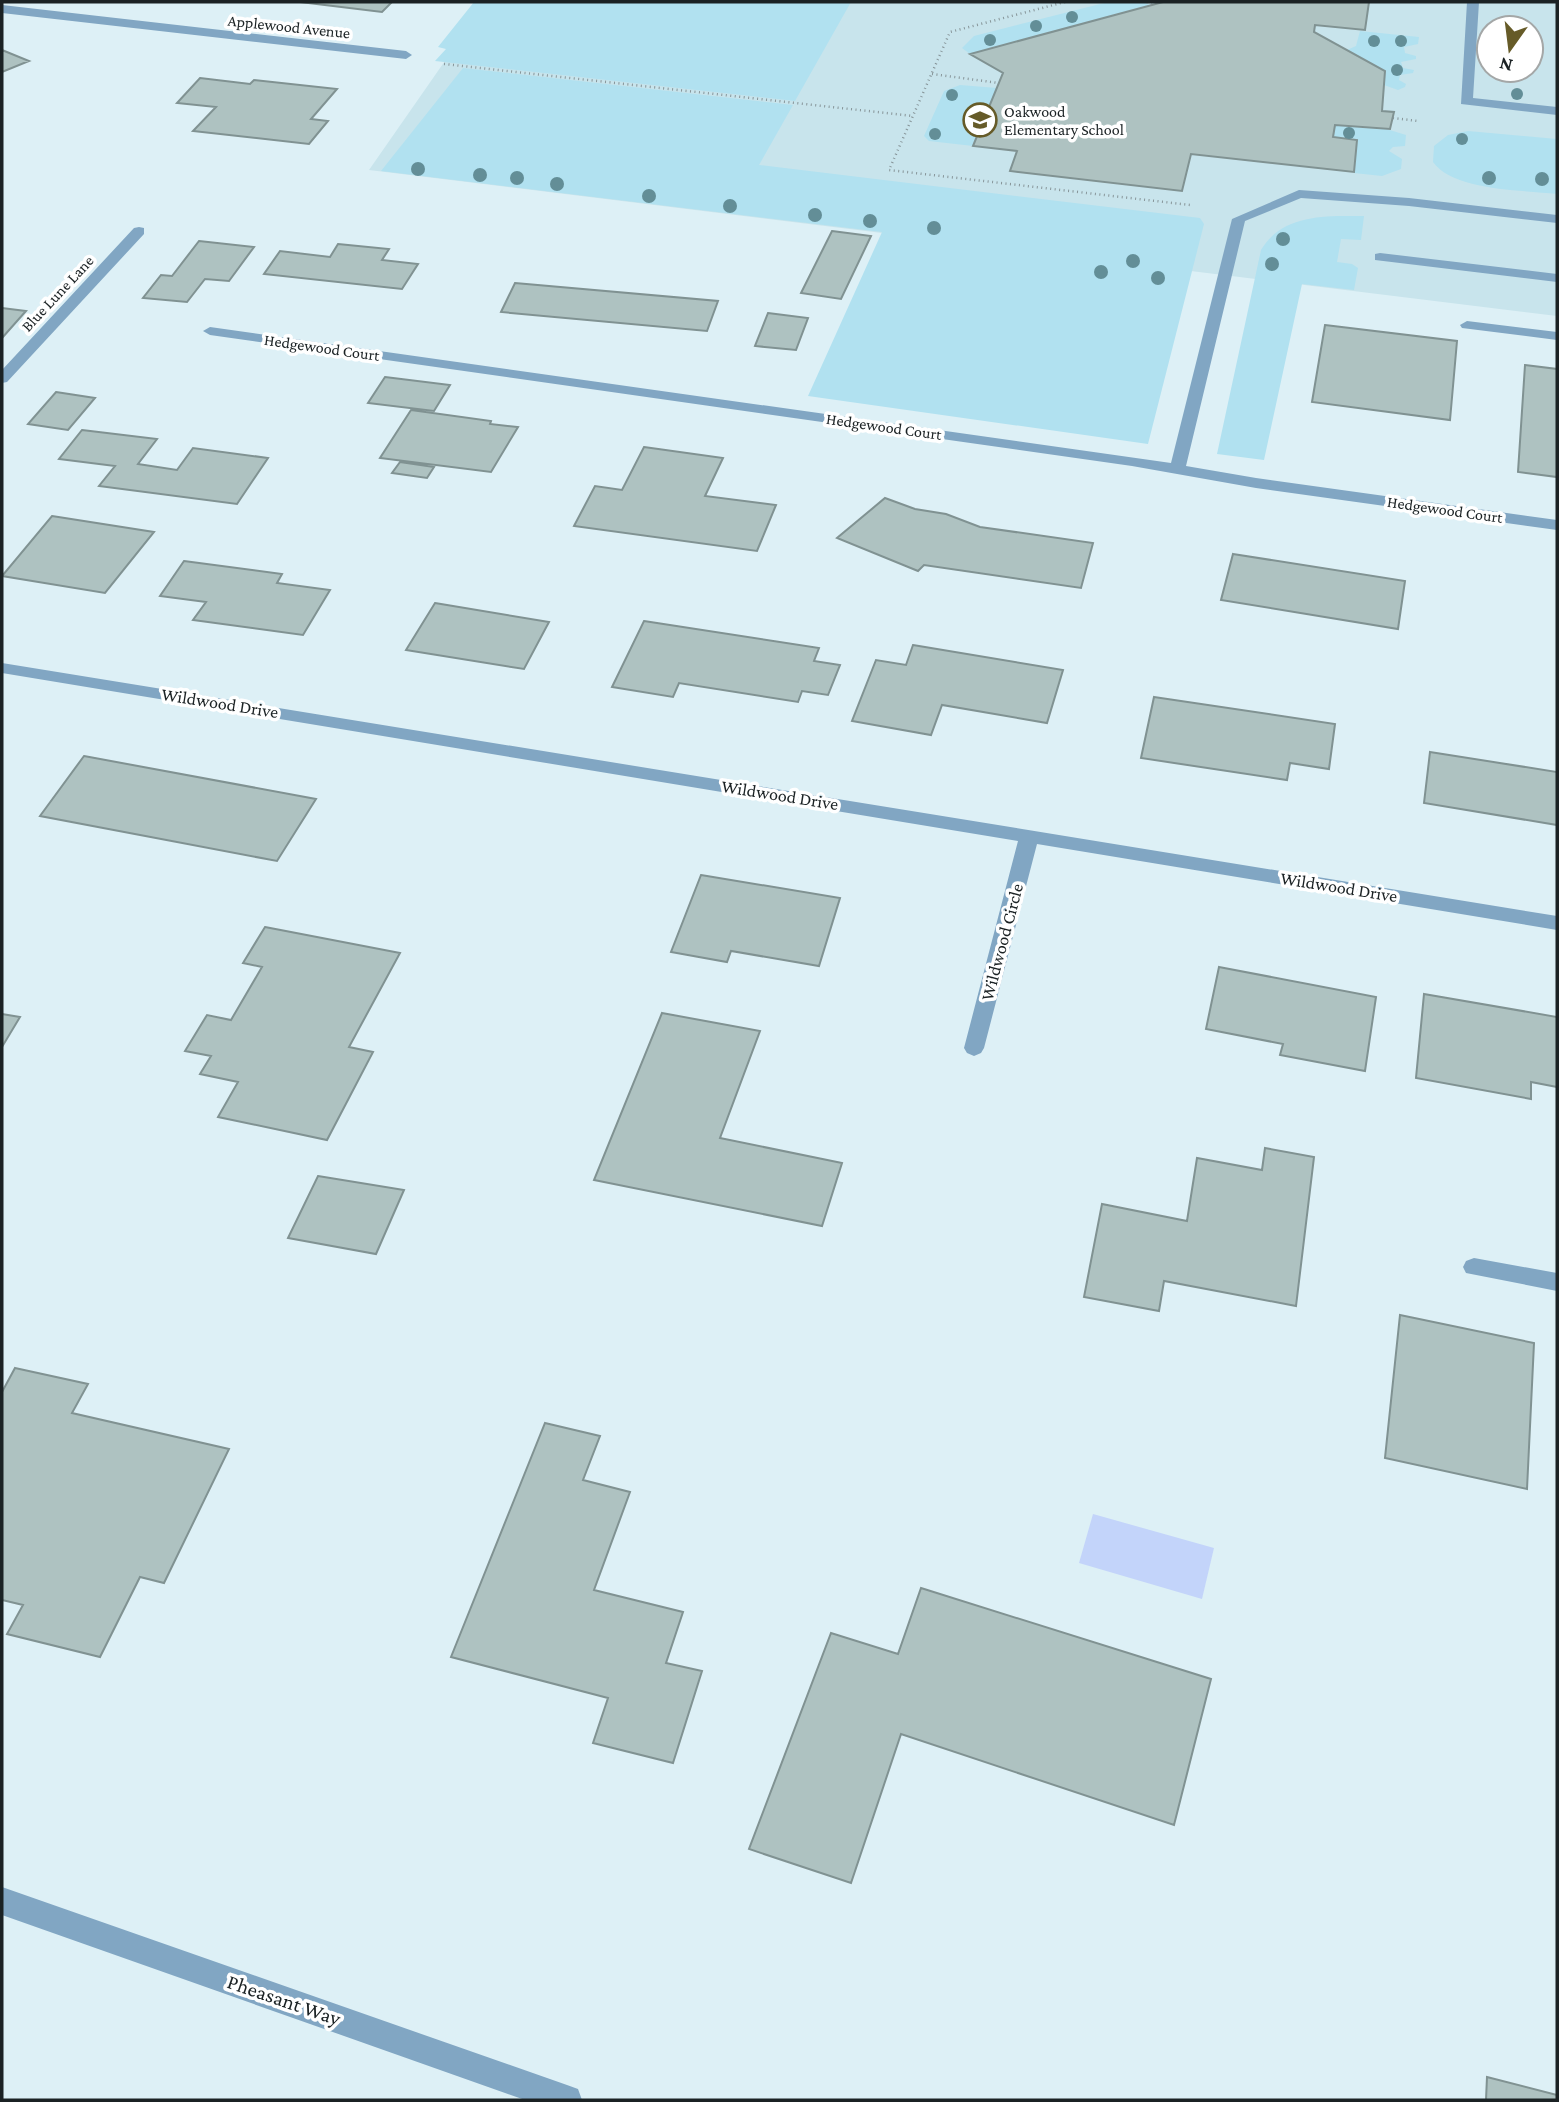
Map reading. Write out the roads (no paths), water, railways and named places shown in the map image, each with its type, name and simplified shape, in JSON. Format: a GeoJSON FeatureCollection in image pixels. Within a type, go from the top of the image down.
{"type":"FeatureCollection","features":[{"type":"Feature","properties":{"kind":"street"},"geometry":{"type":"LineString","coordinates":[[1474,2],[1466,101],[1557,111]]}},
{"type":"Feature","properties":{"kind":"street","name":"Applewood Avenue"},"geometry":{"type":"LineString","coordinates":[[2,9],[406,55]]}},
{"type":"Feature","properties":{"kind":"street"},"geometry":{"type":"LineString","coordinates":[[1177,469],[1239,219],[1298,194],[1409,202],[1557,219]]}},
{"type":"Feature","properties":{"kind":"street","name":"Blue Lune Lane"},"geometry":{"type":"LineString","coordinates":[[2,379],[139,231]]}},
{"type":"Feature","properties":{"kind":"street"},"geometry":{"type":"LineString","coordinates":[[1380,257],[1557,278]]}},
{"type":"Feature","properties":{"kind":"street"},"geometry":{"type":"LineString","coordinates":[[1467,325],[1557,335]]}},
{"type":"Feature","properties":{"kind":"street","name":"Hedgewood Court"},"geometry":{"type":"LineString","coordinates":[[210,331],[1177,469],[1256,484],[1557,525]]}},
{"type":"Feature","properties":{"kind":"street","name":"Wildwood Drive"},"geometry":{"type":"LineString","coordinates":[[2,668],[1557,923]]}},
{"type":"Feature","properties":{"kind":"street","name":"Wildwood Circle"},"geometry":{"type":"LineString","coordinates":[[974,1048],[1030,836]]}},
{"type":"Feature","properties":{"kind":"street"},"geometry":{"type":"LineString","coordinates":[[1474,1266],[1557,1282]]}},
{"type":"Feature","properties":{"kind":"street","name":"Pheasant Way"},"geometry":{"type":"LineString","coordinates":[[2,1900],[567,2100]]}},
{"type":"Feature","properties":{"kind":"place","name":"Oakwood Elementary School"},"geometry":{"type":"Point","coordinates":[980,120]}}]}
